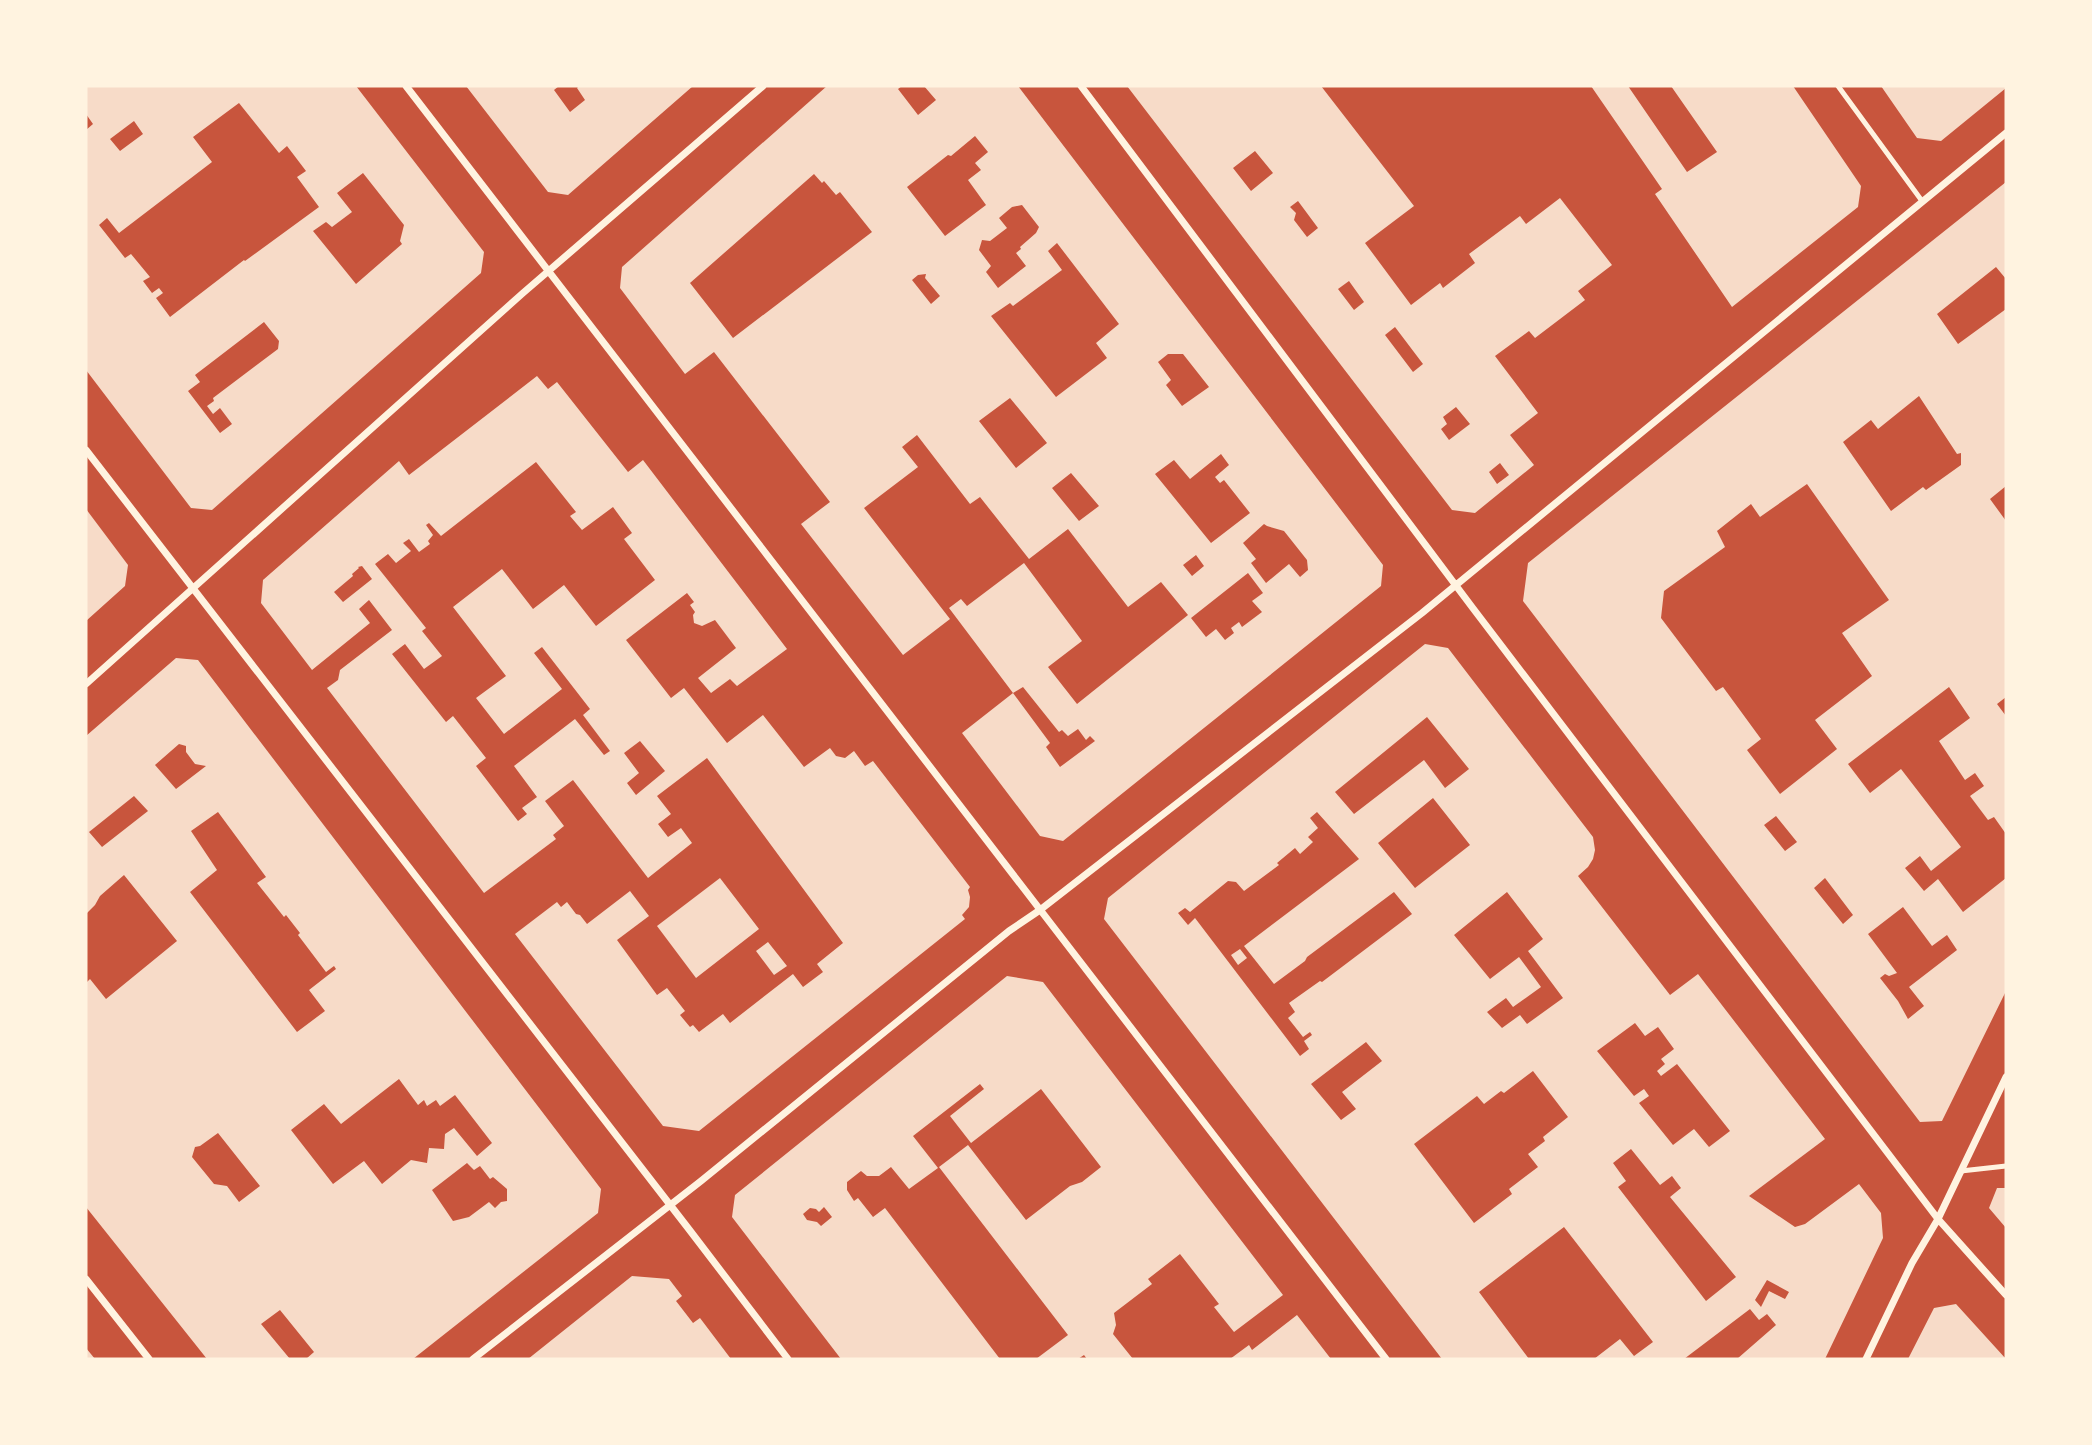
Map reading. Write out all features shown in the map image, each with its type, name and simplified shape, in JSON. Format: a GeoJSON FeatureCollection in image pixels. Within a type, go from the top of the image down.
{"type":"FeatureCollection","features":[{"type":"Feature","properties":{"kind":"street"},"geometry":{"type":"LineString","coordinates":[[406,86],[1386,1359]]}},
{"type":"Feature","properties":{"kind":"street"},"geometry":{"type":"LineString","coordinates":[[86,684],[549,272],[763,86]]}},
{"type":"Feature","properties":{"kind":"street"},"geometry":{"type":"LineString","coordinates":[[1081,86],[1938,1219],[2006,1295]]}},
{"type":"Feature","properties":{"kind":"street"},"geometry":{"type":"LineString","coordinates":[[473,1359],[1009,931],[1040,910],[1422,614],[2006,133]]}},
{"type":"Feature","properties":{"kind":"street"},"geometry":{"type":"LineString","coordinates":[[86,450],[788,1359]]}},
{"type":"Feature","properties":{"kind":"street"},"geometry":{"type":"LineString","coordinates":[[1866,1359],[1912,1263],[1938,1219],[2006,1077]]}},
{"type":"Feature","properties":{"kind":"street"},"geometry":{"type":"LineString","coordinates":[[86,1279],[149,1359]]}},
{"type":"Feature","properties":{"kind":"lane"},"geometry":{"type":"LineString","coordinates":[[1838,86],[1922,201]]}},
{"type":"Feature","properties":{"kind":"lane"},"geometry":{"type":"LineString","coordinates":[[1961,1171],[2006,1166]]}},
{"type":"Feature","properties":{"kind":"building"},"geometry":{"type":"Polygon","coordinates":[[[86,86],[356,86],[484,252],[481,273],[212,510],[191,508],[86,370],[86,130],[93,124],[86,114],[86,86]],[[239,103],[193,137],[212,162],[119,233],[107,218],[99,225],[125,258],[131,254],[150,277],[143,281],[152,293],[159,288],[163,293],[156,298],[170,317],[319,207],[297,177],[306,171],[287,146],[279,153],[239,103]],[[134,121],[110,139],[120,151],[143,134],[134,121]],[[363,173],[337,193],[352,212],[332,227],[326,222],[313,231],[356,284],[402,244],[400,241],[404,225],[363,173]],[[264,322],[195,375],[200,382],[188,391],[220,433],[232,424],[220,408],[213,414],[207,406],[214,401],[213,398],[278,349],[279,341],[264,322]]]}},
{"type":"Feature","properties":{"kind":"building"},"geometry":{"type":"Polygon","coordinates":[[[466,86],[559,86],[554,90],[570,112],[585,100],[577,88],[579,86],[693,86],[568,195],[548,192],[466,86]]]}},
{"type":"Feature","properties":{"kind":"building"},"geometry":{"type":"Polygon","coordinates":[[[827,86],[902,86],[898,89],[918,115],[936,100],[924,86],[1018,86],[1383,565],[1381,586],[1063,841],[1040,836],[962,733],[1013,693],[949,608],[961,599],[967,606],[1024,563],[1082,641],[1048,667],[1077,704],[1188,615],[1161,582],[1128,607],[1068,529],[1029,559],[980,497],[970,504],[917,435],[902,447],[918,467],[864,508],[950,619],[903,655],[801,524],[830,502],[714,352],[685,374],[620,288],[622,267],[827,86]],[[975,136],[951,156],[948,155],[907,187],[945,236],[986,205],[968,180],[981,170],[975,163],[988,152],[975,136]],[[814,174],[690,283],[733,338],[872,232],[840,192],[836,195],[814,174]],[[1022,205],[1012,207],[999,218],[1007,228],[990,241],[982,240],[979,250],[991,266],[986,272],[998,288],[1026,266],[1016,253],[1039,227],[1022,205]],[[1057,243],[1048,251],[1062,270],[1013,306],[1010,303],[991,316],[1056,397],[1107,358],[1096,343],[1119,324],[1057,243]],[[926,274],[918,275],[912,280],[931,304],[940,296],[925,278],[926,274]],[[1168,354],[1158,362],[1171,380],[1166,385],[1182,406],[1209,387],[1183,354],[1168,354]],[[1010,398],[979,421],[1016,468],[1047,443],[1010,398]],[[1221,454],[1190,479],[1174,460],[1155,474],[1211,543],[1250,513],[1224,480],[1220,483],[1215,477],[1229,465],[1221,454]],[[1071,473],[1052,488],[1079,521],[1099,506],[1071,473]],[[1264,524],[1243,543],[1256,559],[1251,563],[1266,583],[1289,564],[1300,577],[1308,570],[1307,560],[1284,531],[1264,524]],[[1196,555],[1183,565],[1192,576],[1204,566],[1196,555]],[[1248,573],[1191,618],[1206,637],[1216,629],[1225,640],[1234,633],[1231,628],[1239,622],[1242,627],[1262,612],[1252,601],[1263,593],[1248,573]],[[1023,687],[1013,693],[1050,743],[1046,747],[1060,767],[1095,741],[1090,736],[1086,740],[1078,729],[1068,736],[1062,730],[1059,732],[1023,687]]]}},
{"type":"Feature","properties":{"kind":"building"},"geometry":{"type":"Polygon","coordinates":[[[1127,86],[1321,86],[1414,206],[1365,243],[1411,305],[1440,283],[1443,288],[1475,263],[1469,254],[1520,216],[1526,224],[1560,198],[1612,265],[1578,291],[1585,300],[1535,338],[1529,331],[1495,356],[1538,413],[1510,435],[1534,465],[1475,513],[1452,510],[1127,86]],[[1255,151],[1233,168],[1251,191],[1273,173],[1255,151]],[[1298,201],[1290,207],[1296,213],[1294,220],[1307,237],[1318,228],[1298,201]],[[1349,281],[1338,289],[1354,310],[1364,302],[1349,281]],[[1395,327],[1385,335],[1413,372],[1423,364],[1395,327]],[[1456,407],[1443,417],[1447,424],[1441,429],[1449,440],[1470,424],[1456,407]],[[1500,463],[1489,472],[1497,484],[1509,475],[1500,463]]]}},
{"type":"Feature","properties":{"kind":"building"},"geometry":{"type":"Polygon","coordinates":[[[1591,86],[1628,86],[1687,172],[1717,152],[1671,86],[1793,86],[1861,186],[1858,207],[1732,307],[1655,194],[1662,189],[1591,86]]]}},
{"type":"Feature","properties":{"kind":"building"},"geometry":{"type":"Polygon","coordinates":[[[1881,86],[2006,88],[1941,141],[1917,138],[1881,86]]]}},
{"type":"Feature","properties":{"kind":"building"},"geometry":{"type":"Polygon","coordinates":[[[2006,182],[2006,279],[1996,267],[1937,314],[1958,344],[2006,309],[2006,486],[1990,499],[2006,521],[2006,697],[1997,704],[2006,716],[2006,834],[1994,817],[1988,820],[1970,796],[1984,786],[1975,773],[1965,780],[1939,741],[1970,718],[1949,687],[1848,764],[1870,793],[1901,769],[1961,847],[1931,871],[1920,856],[1905,868],[1924,891],[1938,879],[1963,912],[2006,878],[2006,991],[1942,1121],[1920,1122],[1523,601],[1528,563],[2006,182]],[[1919,396],[1878,429],[1871,420],[1843,442],[1891,511],[1923,487],[1926,490],[1961,465],[1961,453],[1957,454],[1919,396]],[[1807,484],[1760,517],[1751,504],[1717,531],[1725,547],[1664,591],[1661,618],[1716,691],[1723,687],[1761,739],[1747,750],[1780,794],[1837,749],[1815,720],[1872,676],[1842,633],[1889,600],[1807,484]],[[1776,816],[1764,825],[1785,851],[1797,842],[1776,816]],[[1825,878],[1814,888],[1843,924],[1853,915],[1825,878]],[[1903,907],[1868,934],[1897,973],[1889,976],[1885,974],[1880,978],[1908,1019],[1924,1006],[1909,987],[1957,950],[1947,935],[1932,946],[1903,907]]]}},
{"type":"Feature","properties":{"kind":"building"},"geometry":{"type":"Polygon","coordinates":[[[537,376],[548,389],[557,382],[628,472],[643,460],[787,649],[737,686],[730,679],[711,693],[698,678],[736,648],[715,620],[702,626],[694,623],[695,612],[690,605],[694,602],[687,593],[626,640],[671,698],[684,688],[727,743],[763,715],[804,767],[830,748],[836,756],[845,758],[854,751],[865,766],[873,761],[970,887],[969,907],[962,915],[965,919],[699,1131],[663,1126],[515,934],[557,902],[561,907],[567,902],[587,924],[630,891],[649,916],[617,940],[657,995],[667,988],[685,1011],[680,1015],[690,1027],[693,1025],[699,1032],[723,1014],[730,1023],[793,974],[803,987],[823,972],[817,964],[843,943],[707,758],[657,796],[671,814],[658,824],[668,837],[681,828],[692,843],[648,878],[573,780],[545,801],[564,826],[553,835],[556,839],[484,893],[327,688],[338,680],[340,670],[392,630],[369,600],[359,609],[370,623],[312,670],[261,603],[263,580],[399,461],[409,475],[537,376]],[[536,462],[441,536],[429,523],[426,525],[433,535],[428,541],[430,544],[419,552],[409,539],[403,543],[411,551],[396,563],[388,554],[375,564],[426,628],[422,631],[442,656],[424,669],[405,644],[392,654],[446,722],[453,716],[486,758],[476,766],[518,821],[527,814],[522,808],[537,797],[514,766],[575,719],[604,755],[610,751],[583,715],[590,709],[542,647],[534,653],[562,689],[504,734],[476,698],[506,676],[453,607],[502,569],[533,609],[564,585],[596,626],[655,580],[624,539],[632,533],[613,507],[582,530],[570,516],[576,512],[536,462]],[[362,566],[334,592],[343,602],[372,579],[362,566]],[[640,741],[624,753],[639,773],[627,783],[636,795],[665,771],[640,741]]]}},
{"type":"Feature","properties":{"kind":"building"},"geometry":{"type":"Polygon","coordinates":[[[86,509],[128,565],[125,586],[86,621],[86,509]]]}},
{"type":"Feature","properties":{"kind":"building"},"geometry":{"type":"Polygon","coordinates":[[[1425,644],[1448,648],[1593,837],[1593,859],[1578,876],[1670,995],[1698,974],[1825,1139],[1749,1196],[1795,1227],[1805,1224],[1859,1184],[1881,1213],[1883,1238],[1825,1359],[1737,1359],[1776,1325],[1767,1314],[1759,1320],[1750,1309],[1684,1359],[1594,1359],[1620,1339],[1634,1356],[1653,1342],[1564,1227],[1479,1292],[1529,1359],[1442,1359],[1104,919],[1108,898],[1425,644]],[[1427,717],[1335,792],[1354,814],[1424,760],[1445,788],[1469,769],[1427,717]],[[1433,798],[1378,843],[1415,888],[1470,845],[1433,798]],[[1317,812],[1310,818],[1318,828],[1308,837],[1313,842],[1300,854],[1295,848],[1277,863],[1279,865],[1244,891],[1236,882],[1228,881],[1190,912],[1185,908],[1178,913],[1188,925],[1195,918],[1300,1056],[1309,1049],[1304,1041],[1312,1035],[1310,1032],[1303,1037],[1288,1018],[1295,1012],[1289,1003],[1322,982],[1412,914],[1394,892],[1274,984],[1244,946],[1359,859],[1317,812]],[[1507,892],[1454,935],[1490,979],[1519,957],[1541,987],[1513,1007],[1506,998],[1487,1012],[1502,1028],[1520,1015],[1527,1024],[1563,998],[1528,951],[1543,939],[1507,892]],[[1635,1023],[1597,1051],[1634,1096],[1644,1089],[1649,1096],[1639,1103],[1673,1145],[1694,1129],[1709,1147],[1730,1131],[1677,1064],[1661,1076],[1657,1071],[1665,1064],[1661,1059],[1674,1049],[1658,1027],[1645,1036],[1635,1023]],[[1366,1042],[1311,1084],[1341,1120],[1356,1109],[1342,1092],[1382,1061],[1366,1042]],[[1533,1071],[1504,1093],[1501,1091],[1484,1104],[1477,1096],[1414,1144],[1474,1223],[1512,1194],[1509,1189],[1538,1167],[1528,1154],[1545,1141],[1543,1137],[1568,1117],[1533,1071]],[[1631,1149],[1613,1163],[1626,1181],[1618,1187],[1706,1301],[1736,1277],[1670,1197],[1681,1188],[1672,1176],[1660,1185],[1631,1149]],[[1767,1280],[1755,1300],[1761,1307],[1769,1291],[1785,1299],[1789,1292],[1767,1280]]]}},
{"type":"Feature","properties":{"kind":"building"},"geometry":{"type":"Polygon","coordinates":[[[176,658],[198,660],[601,1189],[598,1213],[413,1359],[306,1359],[314,1352],[280,1310],[261,1324],[290,1359],[207,1359],[86,1207],[86,983],[90,979],[106,999],[177,941],[124,875],[100,896],[86,914],[86,736],[176,658]],[[179,744],[155,765],[176,789],[206,766],[195,764],[186,752],[186,746],[179,744]],[[134,796],[89,832],[102,847],[148,811],[134,796]],[[218,812],[191,831],[217,870],[190,892],[297,1032],[325,1011],[309,990],[336,969],[334,966],[326,972],[298,935],[300,933],[257,883],[266,877],[218,812]],[[399,1079],[341,1124],[324,1104],[291,1130],[333,1184],[364,1161],[382,1184],[411,1160],[427,1163],[429,1148],[444,1149],[445,1134],[454,1128],[477,1156],[492,1143],[455,1095],[440,1106],[436,1100],[427,1106],[424,1100],[418,1105],[399,1079]],[[218,1133],[195,1147],[192,1157],[214,1184],[227,1186],[239,1202],[260,1186],[218,1133]],[[467,1163],[432,1190],[453,1221],[469,1217],[489,1202],[495,1208],[501,1202],[507,1201],[507,1189],[493,1177],[490,1179],[480,1166],[474,1170],[467,1163]]]}},
{"type":"Feature","properties":{"kind":"building"},"geometry":{"type":"Polygon","coordinates":[[[720,878],[759,929],[696,978],[657,926],[720,878]]]}},
{"type":"Feature","properties":{"kind":"building"},"geometry":{"type":"Polygon","coordinates":[[[768,942],[787,966],[774,975],[756,951],[768,942]]]}},
{"type":"Feature","properties":{"kind":"building"},"geometry":{"type":"Polygon","coordinates":[[[1240,949],[1247,958],[1238,965],[1231,955],[1240,949]]]}},
{"type":"Feature","properties":{"kind":"building"},"geometry":{"type":"Polygon","coordinates":[[[1007,976],[1043,982],[1283,1295],[1234,1332],[1214,1307],[1219,1304],[1180,1254],[1148,1279],[1152,1284],[1114,1313],[1116,1325],[1113,1334],[1133,1359],[1087,1359],[1084,1355],[1078,1359],[1036,1359],[1068,1335],[939,1167],[968,1145],[1026,1220],[1070,1186],[1082,1182],[1101,1167],[1041,1089],[971,1143],[950,1116],[984,1089],[980,1084],[913,1136],[938,1168],[909,1189],[891,1167],[879,1176],[867,1176],[861,1171],[847,1182],[847,1190],[854,1201],[858,1198],[873,1217],[885,1208],[1000,1359],[841,1359],[732,1217],[735,1195],[1007,976]],[[824,1207],[819,1212],[810,1208],[803,1214],[807,1220],[817,1222],[821,1226],[832,1217],[824,1207]]]}},
{"type":"Feature","properties":{"kind":"building"},"geometry":{"type":"Polygon","coordinates":[[[1997,1188],[2006,1188],[2006,1228],[1989,1208],[1997,1188]]]}},
{"type":"Feature","properties":{"kind":"building"},"geometry":{"type":"Polygon","coordinates":[[[632,1276],[669,1279],[682,1296],[676,1301],[693,1323],[700,1318],[731,1359],[528,1359],[632,1276]]]}},
{"type":"Feature","properties":{"kind":"building"},"geometry":{"type":"Polygon","coordinates":[[[1956,1304],[2006,1359],[1908,1359],[1934,1308],[1956,1304]]]}},
{"type":"Feature","properties":{"kind":"building"},"geometry":{"type":"Polygon","coordinates":[[[1297,1315],[1331,1359],[1230,1359],[1249,1345],[1252,1350],[1297,1315]]]}},
{"type":"Feature","properties":{"kind":"building"},"geometry":{"type":"Polygon","coordinates":[[[86,1348],[95,1359],[86,1359],[86,1348]]]}}]}
